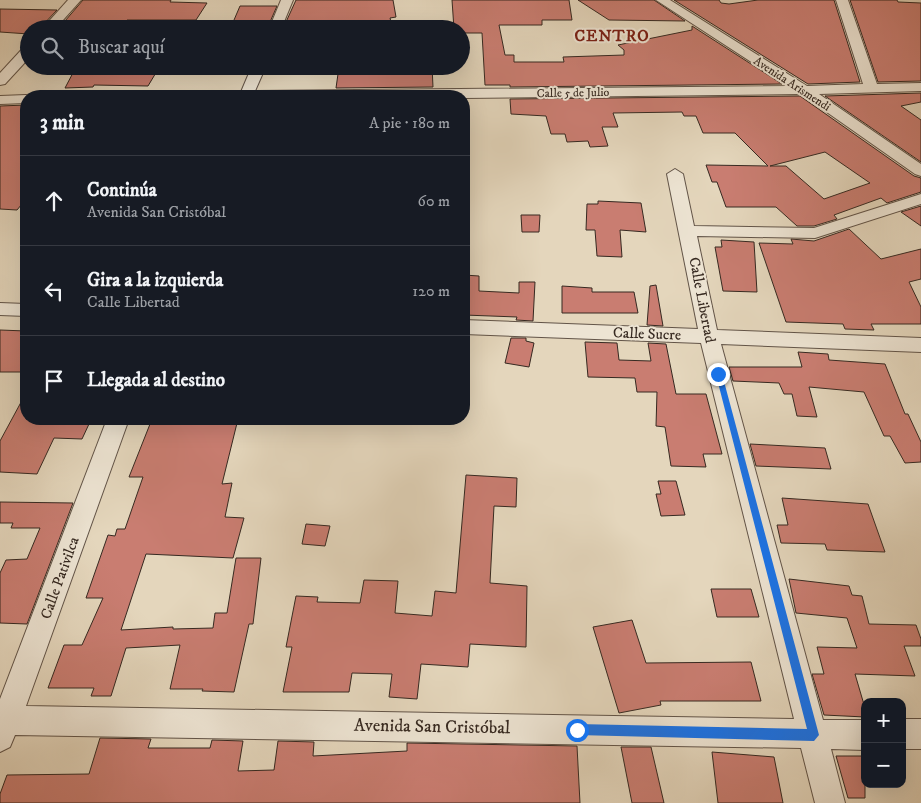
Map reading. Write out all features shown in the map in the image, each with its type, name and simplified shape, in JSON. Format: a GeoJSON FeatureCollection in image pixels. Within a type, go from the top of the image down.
{"type":"FeatureCollection","features":[{"type":"Feature","properties":{"kind":"street"},"geometry":{"type":"LineString","coordinates":[[56,20],[75,0]]}},
{"type":"Feature","properties":{"kind":"street"},"geometry":{"type":"LineString","coordinates":[[279,20],[287,0]]}},
{"type":"Feature","properties":{"kind":"street","name":"Avenida Arismendi"},"geometry":{"type":"LineString","coordinates":[[662,0],[804,90],[921,171]]}},
{"type":"Feature","properties":{"kind":"street"},"geometry":{"type":"LineString","coordinates":[[842,0],[871,88]]}},
{"type":"Feature","properties":{"kind":"street"},"geometry":{"type":"LineString","coordinates":[[0,82],[20,60]]}},
{"type":"Feature","properties":{"kind":"street"},"geometry":{"type":"LineString","coordinates":[[249,90],[255,75]]}},
{"type":"Feature","properties":{"kind":"street","name":"Calle 5 de Julio"},"geometry":{"type":"LineString","coordinates":[[470,94],[804,90],[921,86]]}},
{"type":"Feature","properties":{"kind":"street"},"geometry":{"type":"LineString","coordinates":[[0,100],[20,99]]}},
{"type":"Feature","properties":{"kind":"street","name":"Calle Libertad"},"geometry":{"type":"LineString","coordinates":[[675,174],[709,337],[814,735],[830,803]]}},
{"type":"Feature","properties":{"kind":"street"},"geometry":{"type":"LineString","coordinates":[[688,231],[815,233],[921,199]]}},
{"type":"Feature","properties":{"kind":"street"},"geometry":{"type":"LineString","coordinates":[[0,309],[20,310]]}},
{"type":"Feature","properties":{"kind":"street","name":"Calle Sucre"},"geometry":{"type":"LineString","coordinates":[[470,327],[921,345]]}},
{"type":"Feature","properties":{"kind":"street","name":"Calle Pativilca"},"geometry":{"type":"LineString","coordinates":[[2,726],[116,425]]}},
{"type":"Feature","properties":{"kind":"street","name":"Avenida San Cristóbal"},"geometry":{"type":"LineString","coordinates":[[2,726],[861,735]]}},
{"type":"Feature","properties":{"kind":"street"},"geometry":{"type":"LineString","coordinates":[[906,734],[921,734]]}},
{"type":"Feature","properties":{"kind":"building"},"geometry":{"type":"Polygon","coordinates":[[[83,0],[171,0],[170,2],[207,3],[196,20],[66,20],[83,0]]]}},
{"type":"Feature","properties":{"kind":"building"},"geometry":{"type":"Polygon","coordinates":[[[296,0],[393,0],[396,17],[390,18],[390,20],[287,20],[296,0]]]}},
{"type":"Feature","properties":{"kind":"building"},"geometry":{"type":"Polygon","coordinates":[[[452,0],[569,0],[572,20],[542,20],[542,25],[499,25],[505,55],[514,55],[514,62],[564,62],[563,57],[624,55],[624,50],[618,45],[692,30],[692,26],[782,84],[510,87],[510,85],[485,85],[482,33],[470,33],[470,20],[453,20],[452,0]]]}},
{"type":"Feature","properties":{"kind":"building"},"geometry":{"type":"Polygon","coordinates":[[[578,0],[654,0],[685,21],[609,20],[578,0]]]}},
{"type":"Feature","properties":{"kind":"building"},"geometry":{"type":"Polygon","coordinates":[[[674,0],[719,0],[721,3],[729,4],[758,0],[834,0],[860,82],[808,84],[674,0]]]}},
{"type":"Feature","properties":{"kind":"building"},"geometry":{"type":"Polygon","coordinates":[[[850,0],[897,0],[898,2],[921,3],[921,81],[878,82],[850,0]]]}},
{"type":"Feature","properties":{"kind":"building"},"geometry":{"type":"Polygon","coordinates":[[[240,6],[277,6],[271,20],[234,20],[240,6]]]}},
{"type":"Feature","properties":{"kind":"building"},"geometry":{"type":"Polygon","coordinates":[[[0,9],[57,10],[48,20],[20,20],[20,33],[0,32],[0,9]]]}},
{"type":"Feature","properties":{"kind":"building"},"geometry":{"type":"Polygon","coordinates":[[[72,75],[155,75],[148,86],[94,85],[93,87],[65,88],[72,75]]]}},
{"type":"Feature","properties":{"kind":"building"},"geometry":{"type":"Polygon","coordinates":[[[338,75],[432,75],[433,87],[336,88],[338,75]]]}},
{"type":"Feature","properties":{"kind":"building"},"geometry":{"type":"Polygon","coordinates":[[[921,93],[921,102],[901,106],[921,120],[921,162],[825,96],[921,93]]]}},
{"type":"Feature","properties":{"kind":"building"},"geometry":{"type":"Polygon","coordinates":[[[800,96],[914,176],[921,178],[921,192],[887,203],[881,198],[834,215],[837,219],[814,226],[797,226],[776,207],[726,207],[717,182],[712,182],[706,165],[768,166],[735,133],[703,133],[696,116],[684,116],[682,112],[613,113],[618,127],[602,127],[608,146],[590,147],[588,141],[567,142],[565,134],[551,134],[546,116],[511,114],[510,99],[800,96]],[[825,152],[770,166],[786,166],[824,199],[870,183],[825,152]]]}},
{"type":"Feature","properties":{"kind":"building"},"geometry":{"type":"Polygon","coordinates":[[[20,105],[20,206],[17,210],[0,209],[0,106],[20,105]]]}},
{"type":"Feature","properties":{"kind":"building"},"geometry":{"type":"Polygon","coordinates":[[[598,201],[641,203],[646,232],[620,230],[622,257],[597,256],[595,230],[586,230],[587,204],[598,204],[598,201]]]}},
{"type":"Feature","properties":{"kind":"building"},"geometry":{"type":"Polygon","coordinates":[[[921,206],[921,226],[901,212],[921,206]]]}},
{"type":"Feature","properties":{"kind":"building"},"geometry":{"type":"Polygon","coordinates":[[[521,215],[540,215],[539,232],[522,232],[521,215]]]}},
{"type":"Feature","properties":{"kind":"building"},"geometry":{"type":"Polygon","coordinates":[[[849,229],[881,259],[921,249],[921,279],[909,282],[921,307],[921,324],[871,324],[874,330],[845,329],[843,324],[786,322],[759,243],[793,244],[791,239],[814,241],[849,229]]]}},
{"type":"Feature","properties":{"kind":"building"},"geometry":{"type":"Polygon","coordinates":[[[721,240],[754,242],[757,292],[723,291],[715,247],[722,247],[721,240]]]}},
{"type":"Feature","properties":{"kind":"building"},"geometry":{"type":"Polygon","coordinates":[[[470,275],[479,276],[479,291],[519,293],[519,282],[535,282],[533,321],[516,320],[517,317],[470,315],[470,275]]]}},
{"type":"Feature","properties":{"kind":"building"},"geometry":{"type":"Polygon","coordinates":[[[656,285],[663,326],[647,325],[650,286],[656,285]]]}},
{"type":"Feature","properties":{"kind":"building"},"geometry":{"type":"Polygon","coordinates":[[[562,286],[592,288],[592,292],[634,292],[638,313],[562,313],[562,286]]]}},
{"type":"Feature","properties":{"kind":"building"},"geometry":{"type":"Polygon","coordinates":[[[0,330],[20,331],[20,372],[0,372],[0,330]]]}},
{"type":"Feature","properties":{"kind":"building"},"geometry":{"type":"Polygon","coordinates":[[[511,338],[526,338],[526,341],[534,343],[529,367],[505,363],[511,338]]]}},
{"type":"Feature","properties":{"kind":"building"},"geometry":{"type":"Polygon","coordinates":[[[585,342],[617,343],[619,360],[651,361],[648,343],[666,344],[676,394],[706,394],[722,454],[703,454],[706,467],[671,466],[665,427],[656,426],[657,392],[637,392],[635,378],[588,377],[585,342]]]}},
{"type":"Feature","properties":{"kind":"building"},"geometry":{"type":"Polygon","coordinates":[[[798,352],[828,354],[829,360],[885,364],[905,414],[908,414],[921,442],[921,462],[905,463],[890,436],[884,436],[864,392],[809,387],[817,417],[797,416],[792,394],[784,394],[779,383],[733,381],[729,367],[802,367],[798,352]]]}},
{"type":"Feature","properties":{"kind":"building"},"geometry":{"type":"Polygon","coordinates":[[[20,404],[20,425],[89,425],[82,439],[54,438],[37,474],[0,472],[0,441],[20,404]]]}},
{"type":"Feature","properties":{"kind":"building"},"geometry":{"type":"Polygon","coordinates":[[[150,425],[237,425],[222,484],[232,483],[225,517],[244,518],[233,558],[146,554],[121,630],[173,627],[173,629],[213,628],[215,613],[227,613],[236,558],[261,558],[253,624],[249,624],[234,692],[202,691],[203,689],[170,689],[180,645],[126,648],[111,696],[91,696],[94,688],[48,688],[64,645],[82,645],[103,598],[86,598],[108,535],[115,536],[117,529],[125,529],[143,477],[129,477],[150,425]]]}},
{"type":"Feature","properties":{"kind":"building"},"geometry":{"type":"Polygon","coordinates":[[[750,444],[825,448],[831,469],[756,466],[750,444]]]}},
{"type":"Feature","properties":{"kind":"building"},"geometry":{"type":"Polygon","coordinates":[[[466,475],[517,478],[516,507],[494,506],[490,583],[527,586],[526,647],[470,644],[468,667],[421,664],[417,699],[389,697],[392,674],[352,673],[349,692],[283,692],[292,647],[286,647],[296,596],[318,597],[317,602],[360,603],[364,580],[398,581],[395,613],[432,616],[435,591],[456,593],[466,475]]]}},
{"type":"Feature","properties":{"kind":"building"},"geometry":{"type":"Polygon","coordinates":[[[658,481],[676,481],[685,515],[661,516],[656,494],[661,494],[658,481]]]}},
{"type":"Feature","properties":{"kind":"building"},"geometry":{"type":"Polygon","coordinates":[[[782,498],[868,504],[885,552],[827,550],[825,544],[781,543],[777,525],[788,525],[782,498]]]}},
{"type":"Feature","properties":{"kind":"building"},"geometry":{"type":"Polygon","coordinates":[[[0,502],[73,503],[27,624],[0,623],[0,573],[6,560],[27,559],[40,528],[11,528],[13,523],[0,523],[0,502]]]}},
{"type":"Feature","properties":{"kind":"building"},"geometry":{"type":"Polygon","coordinates":[[[306,524],[330,526],[325,546],[302,544],[306,524]]]}},
{"type":"Feature","properties":{"kind":"building"},"geometry":{"type":"Polygon","coordinates":[[[789,579],[849,586],[852,595],[862,596],[869,624],[916,625],[921,639],[921,646],[904,646],[915,676],[855,674],[862,698],[861,717],[824,715],[812,674],[824,674],[817,647],[857,648],[847,618],[796,613],[789,579]]]}},
{"type":"Feature","properties":{"kind":"building"},"geometry":{"type":"Polygon","coordinates":[[[711,589],[751,589],[759,617],[717,617],[711,589]]]}},
{"type":"Feature","properties":{"kind":"building"},"geometry":{"type":"Polygon","coordinates":[[[632,620],[646,663],[751,662],[761,701],[660,701],[661,705],[619,713],[593,627],[632,620]]]}},
{"type":"Feature","properties":{"kind":"building"},"geometry":{"type":"Polygon","coordinates":[[[100,738],[151,739],[148,748],[210,748],[212,740],[243,741],[238,771],[274,770],[278,741],[314,742],[313,756],[407,751],[407,743],[577,746],[580,803],[0,803],[0,794],[7,775],[89,774],[100,738]]]}},
{"type":"Feature","properties":{"kind":"building"},"geometry":{"type":"Polygon","coordinates":[[[621,747],[651,747],[664,803],[632,803],[621,747]]]}},
{"type":"Feature","properties":{"kind":"building"},"geometry":{"type":"Polygon","coordinates":[[[712,752],[774,757],[783,803],[718,803],[712,752]]]}},
{"type":"Feature","properties":{"kind":"building"},"geometry":{"type":"Polygon","coordinates":[[[836,756],[861,756],[861,788],[865,788],[865,798],[848,798],[836,756]]]}},
{"type":"Feature","properties":{"kind":"district","name":"CENTRO"},"geometry":{"type":"Point","coordinates":[612,36]}},
{"type":"Feature","properties":{"kind":"route"},"geometry":{"type":"LineString","coordinates":[[577,730],[814,735],[718,374]]}}]}
